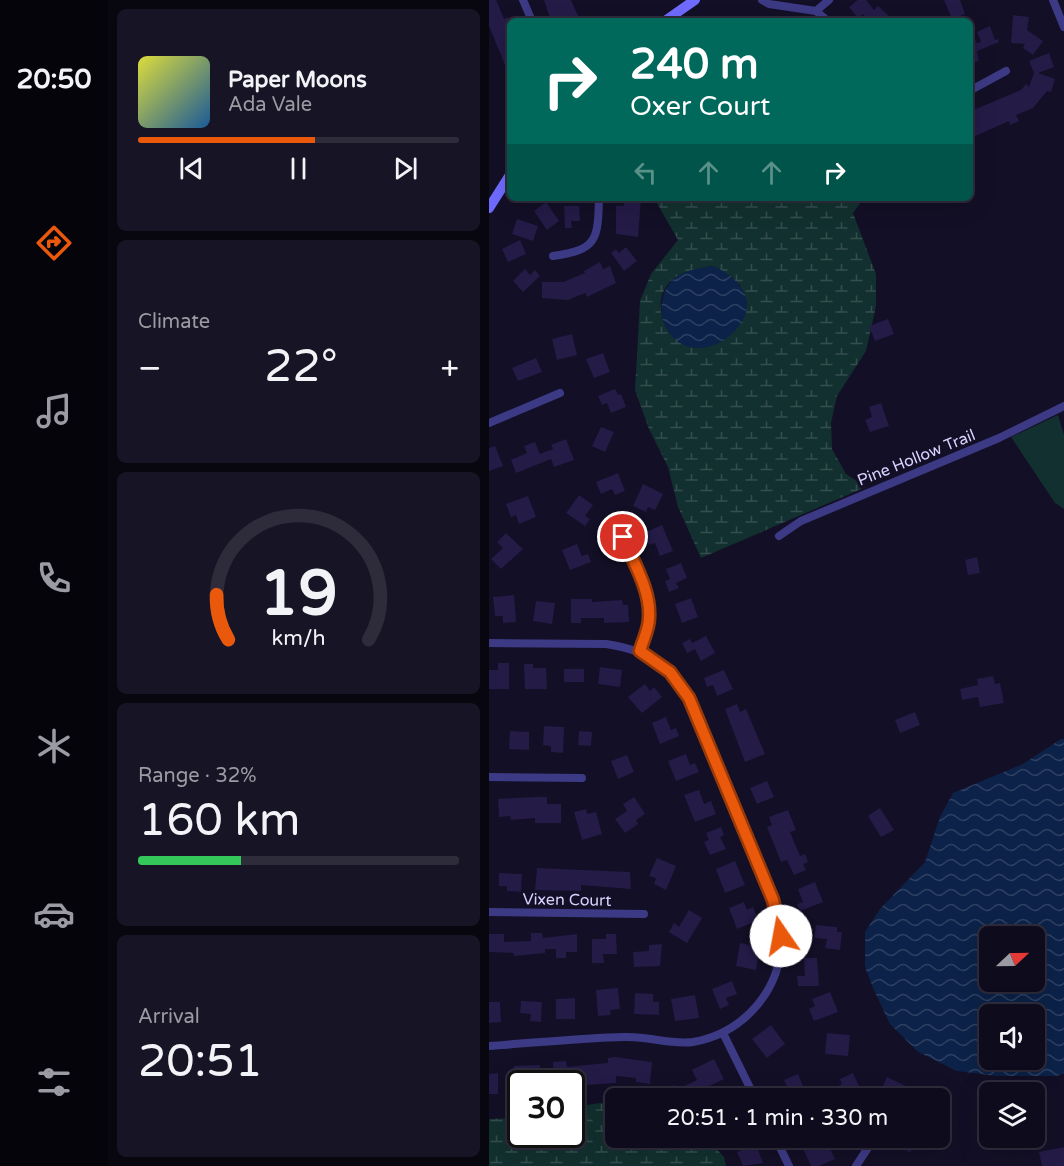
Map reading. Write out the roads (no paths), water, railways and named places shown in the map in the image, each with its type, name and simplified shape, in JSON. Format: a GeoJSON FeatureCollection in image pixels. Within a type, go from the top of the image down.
{"type":"FeatureCollection","features":[{"type":"Feature","properties":{"kind":"main road"},"geometry":{"type":"LineString","coordinates":[[669,18],[695,0]]}},
{"type":"Feature","properties":{"kind":"main road"},"geometry":{"type":"LineString","coordinates":[[489,208],[507,180]]}},
{"type":"Feature","properties":{"kind":"street"},"geometry":{"type":"LineString","coordinates":[[523,0],[532,18]]}},
{"type":"Feature","properties":{"kind":"street"},"geometry":{"type":"LineString","coordinates":[[762,0],[785,7],[816,11],[824,18]]}},
{"type":"Feature","properties":{"kind":"street"},"geometry":{"type":"LineString","coordinates":[[779,0],[785,7]]}},
{"type":"Feature","properties":{"kind":"street"},"geometry":{"type":"LineString","coordinates":[[816,11],[829,0]]}},
{"type":"Feature","properties":{"kind":"street"},"geometry":{"type":"LineString","coordinates":[[1053,0],[1064,27]]}},
{"type":"Feature","properties":{"kind":"street"},"geometry":{"type":"LineString","coordinates":[[973,89],[1006,71]]}},
{"type":"Feature","properties":{"kind":"street"},"geometry":{"type":"LineString","coordinates":[[553,256],[578,253],[589,246],[598,226],[599,201]]}},
{"type":"Feature","properties":{"kind":"street"},"geometry":{"type":"LineString","coordinates":[[489,423],[560,393]]}},
{"type":"Feature","properties":{"kind":"street"},"geometry":{"type":"LineString","coordinates":[[1063,407],[1064,417]]}},
{"type":"Feature","properties":{"kind":"street","name":"Pine Hollow Trail"},"geometry":{"type":"LineString","coordinates":[[779,536],[801,520],[999,438],[1063,407]]}},
{"type":"Feature","properties":{"kind":"street"},"geometry":{"type":"LineString","coordinates":[[623,537],[647,595],[649,608],[649,620],[640,651]]}},
{"type":"Feature","properties":{"kind":"street"},"geometry":{"type":"LineString","coordinates":[[489,642],[606,644],[640,651],[670,672],[689,698],[778,915],[781,936],[780,955],[767,991],[746,1017],[723,1033],[692,1042],[674,1043],[626,1036],[489,1046]]}},
{"type":"Feature","properties":{"kind":"street"},"geometry":{"type":"LineString","coordinates":[[489,777],[582,778]]}},
{"type":"Feature","properties":{"kind":"street","name":"Vixen Court"},"geometry":{"type":"LineString","coordinates":[[489,912],[644,914]]}},
{"type":"Feature","properties":{"kind":"street"},"geometry":{"type":"LineString","coordinates":[[723,1033],[751,1088]]}},
{"type":"Feature","properties":{"kind":"street"},"geometry":{"type":"LineString","coordinates":[[780,1148],[789,1166]]}},
{"type":"Feature","properties":{"kind":"street"},"geometry":{"type":"LineString","coordinates":[[856,1166],[868,1148]]}},
{"type":"Feature","properties":{"kind":"water"},"geometry":{"type":"Polygon","coordinates":[[[712,266],[725,272],[743,290],[747,305],[746,313],[741,324],[723,340],[713,346],[690,347],[679,343],[666,327],[662,310],[664,293],[668,285],[681,274],[712,266]]]}},
{"type":"Feature","properties":{"kind":"water"},"geometry":{"type":"Polygon","coordinates":[[[1064,739],[1064,1073],[1057,1076],[996,1076],[957,1071],[918,1052],[890,1024],[865,967],[865,932],[880,909],[925,862],[940,817],[953,793],[1023,764],[1064,739]]]}}]}
